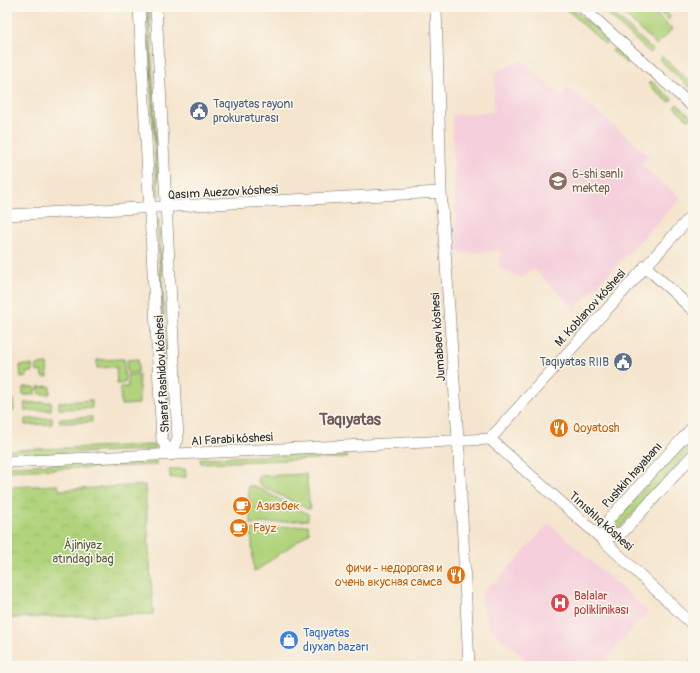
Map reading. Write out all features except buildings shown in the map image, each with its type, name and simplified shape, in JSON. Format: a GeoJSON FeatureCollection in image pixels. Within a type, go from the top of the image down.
{"type":"FeatureCollection","features":[{"type":"Feature","properties":{"kind":"street","name":"Sharaf Rashidov kóshesi"},"geometry":{"type":"LineString","coordinates":[[139,7],[162,440],[171,455]]}},
{"type":"Feature","properties":{"kind":"street","name":"Sharaf Rashidov kóshesi"},"geometry":{"type":"LineString","coordinates":[[156,7],[178,439],[171,455]]}},
{"type":"Feature","properties":{"kind":"street","name":"Jumabaev kóshesi"},"geometry":{"type":"LineString","coordinates":[[436,7],[441,192],[470,666]]}},
{"type":"Feature","properties":{"kind":"street"},"geometry":{"type":"LineString","coordinates":[[582,7],[693,107]]}},
{"type":"Feature","properties":{"kind":"street","name":"Qasım Auezov kóshesi"},"geometry":{"type":"LineString","coordinates":[[7,215],[150,209],[441,192]]}},
{"type":"Feature","properties":{"kind":"street","name":"M. Koblanov kóshesi"},"geometry":{"type":"LineString","coordinates":[[490,438],[693,214]]}},
{"type":"Feature","properties":{"kind":"street"},"geometry":{"type":"LineString","coordinates":[[645,266],[693,310]]}},
{"type":"Feature","properties":{"kind":"street","name":"Pushkin hayabanı"},"geometry":{"type":"LineString","coordinates":[[602,539],[610,519],[693,427]]}},
{"type":"Feature","properties":{"kind":"street","name":"Al Farabi kóshesi"},"geometry":{"type":"LineString","coordinates":[[7,462],[457,441],[490,438]]}},
{"type":"Feature","properties":{"kind":"street","name":"Tınıshlıq kóshesi"},"geometry":{"type":"LineString","coordinates":[[490,438],[602,539],[693,625]]}},
{"type":"Feature","properties":{"kind":"street"},"geometry":{"type":"LineString","coordinates":[[602,539],[623,532],[693,455]]}},
{"type":"Feature","properties":{"kind":"street"},"geometry":{"type":"LineString","coordinates":[[688,666],[693,660]]}},
{"type":"Feature","properties":{"kind":"shaded area","name":"6-shi sanlı mektep"},"geometry":{"type":"Polygon","coordinates":[[[521,60],[561,96],[569,88],[649,155],[641,165],[681,198],[575,309],[533,268],[522,278],[499,269],[500,251],[457,253],[452,115],[493,112],[495,73],[521,60]]]}},
{"type":"Feature","properties":{"kind":"shaded area","name":"Balalar poliklinikası"},"geometry":{"type":"Polygon","coordinates":[[[549,523],[648,612],[599,666],[534,666],[487,626],[481,594],[492,582],[494,584],[549,523]]]}},
{"type":"Feature","properties":{"kind":"green space"},"geometry":{"type":"Polygon","coordinates":[[[147,7],[149,7],[159,196],[157,196],[147,7]]]}},
{"type":"Feature","properties":{"kind":"green space"},"geometry":{"type":"Polygon","coordinates":[[[564,7],[571,7],[608,40],[605,44],[564,7]]]}},
{"type":"Feature","properties":{"kind":"green space"},"geometry":{"type":"Polygon","coordinates":[[[600,7],[607,7],[653,50],[650,53],[600,7]]]}},
{"type":"Feature","properties":{"kind":"green space"},"geometry":{"type":"Polygon","coordinates":[[[616,7],[648,7],[672,29],[657,45],[616,7]]]}},
{"type":"Feature","properties":{"kind":"green space"},"geometry":{"type":"Polygon","coordinates":[[[654,7],[660,7],[671,17],[668,20],[654,7]]]}},
{"type":"Feature","properties":{"kind":"green space"},"geometry":{"type":"Polygon","coordinates":[[[614,48],[630,61],[627,64],[612,51],[614,48]]]}},
{"type":"Feature","properties":{"kind":"green space"},"geometry":{"type":"Polygon","coordinates":[[[662,56],[693,85],[693,91],[659,59],[662,56]]]}},
{"type":"Feature","properties":{"kind":"green space"},"geometry":{"type":"Polygon","coordinates":[[[651,81],[672,99],[669,102],[648,84],[651,81]]]}},
{"type":"Feature","properties":{"kind":"green space"},"geometry":{"type":"Polygon","coordinates":[[[677,104],[692,117],[689,120],[674,107],[677,104]]]}},
{"type":"Feature","properties":{"kind":"green space"},"geometry":{"type":"Polygon","coordinates":[[[157,219],[159,219],[169,406],[167,406],[157,219]]]}},
{"type":"Feature","properties":{"kind":"green space"},"geometry":{"type":"Polygon","coordinates":[[[124,359],[125,383],[117,384],[116,367],[97,368],[97,360],[124,359]]]}},
{"type":"Feature","properties":{"kind":"green space"},"geometry":{"type":"Polygon","coordinates":[[[138,359],[138,372],[127,373],[127,360],[138,359]]]}},
{"type":"Feature","properties":{"kind":"green space"},"geometry":{"type":"Polygon","coordinates":[[[47,364],[48,377],[42,377],[41,371],[37,372],[36,365],[47,364]]]}},
{"type":"Feature","properties":{"kind":"green space"},"geometry":{"type":"Polygon","coordinates":[[[20,365],[32,365],[33,372],[27,372],[27,377],[21,378],[20,365]]]}},
{"type":"Feature","properties":{"kind":"green space"},"geometry":{"type":"Polygon","coordinates":[[[139,374],[139,404],[121,405],[120,387],[128,387],[127,375],[139,374]]]}},
{"type":"Feature","properties":{"kind":"green space"},"geometry":{"type":"Polygon","coordinates":[[[50,386],[50,394],[39,394],[38,387],[50,386]]]}},
{"type":"Feature","properties":{"kind":"green space"},"geometry":{"type":"Polygon","coordinates":[[[23,387],[35,387],[35,395],[23,395],[23,387]]]}},
{"type":"Feature","properties":{"kind":"green space"},"geometry":{"type":"Polygon","coordinates":[[[7,400],[14,400],[14,411],[7,412],[7,400]]]}},
{"type":"Feature","properties":{"kind":"green space"},"geometry":{"type":"Polygon","coordinates":[[[92,400],[92,408],[59,409],[59,402],[92,400]]]}},
{"type":"Feature","properties":{"kind":"green space"},"geometry":{"type":"Polygon","coordinates":[[[51,402],[51,410],[25,411],[24,403],[51,402]]]}},
{"type":"Feature","properties":{"kind":"green space"},"geometry":{"type":"Polygon","coordinates":[[[92,417],[92,422],[60,423],[59,419],[92,417]]]}},
{"type":"Feature","properties":{"kind":"green space"},"geometry":{"type":"Polygon","coordinates":[[[52,418],[52,424],[25,425],[25,419],[52,418]]]}},
{"type":"Feature","properties":{"kind":"green space"},"geometry":{"type":"Polygon","coordinates":[[[693,434],[693,447],[618,530],[613,529],[612,524],[693,434]]]}},
{"type":"Feature","properties":{"kind":"green space"},"geometry":{"type":"Polygon","coordinates":[[[155,445],[155,450],[7,455],[7,450],[155,445]]]}},
{"type":"Feature","properties":{"kind":"green space"},"geometry":{"type":"Polygon","coordinates":[[[346,453],[347,458],[201,463],[200,458],[346,453]]]}},
{"type":"Feature","properties":{"kind":"green space"},"geometry":{"type":"Polygon","coordinates":[[[156,460],[156,465],[7,471],[7,466],[156,460]]]}},
{"type":"Feature","properties":{"kind":"green space"},"geometry":{"type":"Polygon","coordinates":[[[170,469],[185,469],[186,477],[170,478],[170,469]]]}},
{"type":"Feature","properties":{"kind":"green space"},"geometry":{"type":"Polygon","coordinates":[[[306,474],[310,509],[259,485],[258,476],[306,474]]]}},
{"type":"Feature","properties":{"kind":"green space","name":"Ájiniyaz atındaǵı baǵ"},"geometry":{"type":"Polygon","coordinates":[[[58,485],[59,490],[145,485],[153,614],[7,618],[7,487],[58,485]]]}},
{"type":"Feature","properties":{"kind":"green space"},"geometry":{"type":"Polygon","coordinates":[[[248,486],[254,486],[308,514],[308,520],[251,524],[248,486]]]}},
{"type":"Feature","properties":{"kind":"green space"},"geometry":{"type":"Polygon","coordinates":[[[308,525],[309,533],[254,572],[251,530],[308,525]]]}},
{"type":"Feature","properties":{"kind":"place","name":"Taqıyatas rayonı prokuraturası"},"geometry":{"type":"Point","coordinates":[199,111]}},
{"type":"Feature","properties":{"kind":"place","name":"6-shi sanlı mektep"},"geometry":{"type":"Point","coordinates":[558,181]}},
{"type":"Feature","properties":{"kind":"place","name":"Taqıyatas RIIB"},"geometry":{"type":"Point","coordinates":[623,362]}},
{"type":"Feature","properties":{"kind":"place","name":"Qoyatosh"},"geometry":{"type":"Point","coordinates":[559,428]}},
{"type":"Feature","properties":{"kind":"place","name":"Азизбек"},"geometry":{"type":"Point","coordinates":[242,506]}},
{"type":"Feature","properties":{"kind":"place","name":"Fayz"},"geometry":{"type":"Point","coordinates":[239,528]}},
{"type":"Feature","properties":{"kind":"place","name":"фичи - недорогая и очень вкусная самса"},"geometry":{"type":"Point","coordinates":[456,575]}},
{"type":"Feature","properties":{"kind":"place","name":"Balalar poliklinikası"},"geometry":{"type":"Point","coordinates":[560,603]}},
{"type":"Feature","properties":{"kind":"place","name":"Taqıyatas dıyxan bazarı"},"geometry":{"type":"Point","coordinates":[289,640]}},
{"type":"Feature","properties":{"kind":"district","name":"Taqıyatas"},"geometry":{"type":"Point","coordinates":[350,419]}}]}
